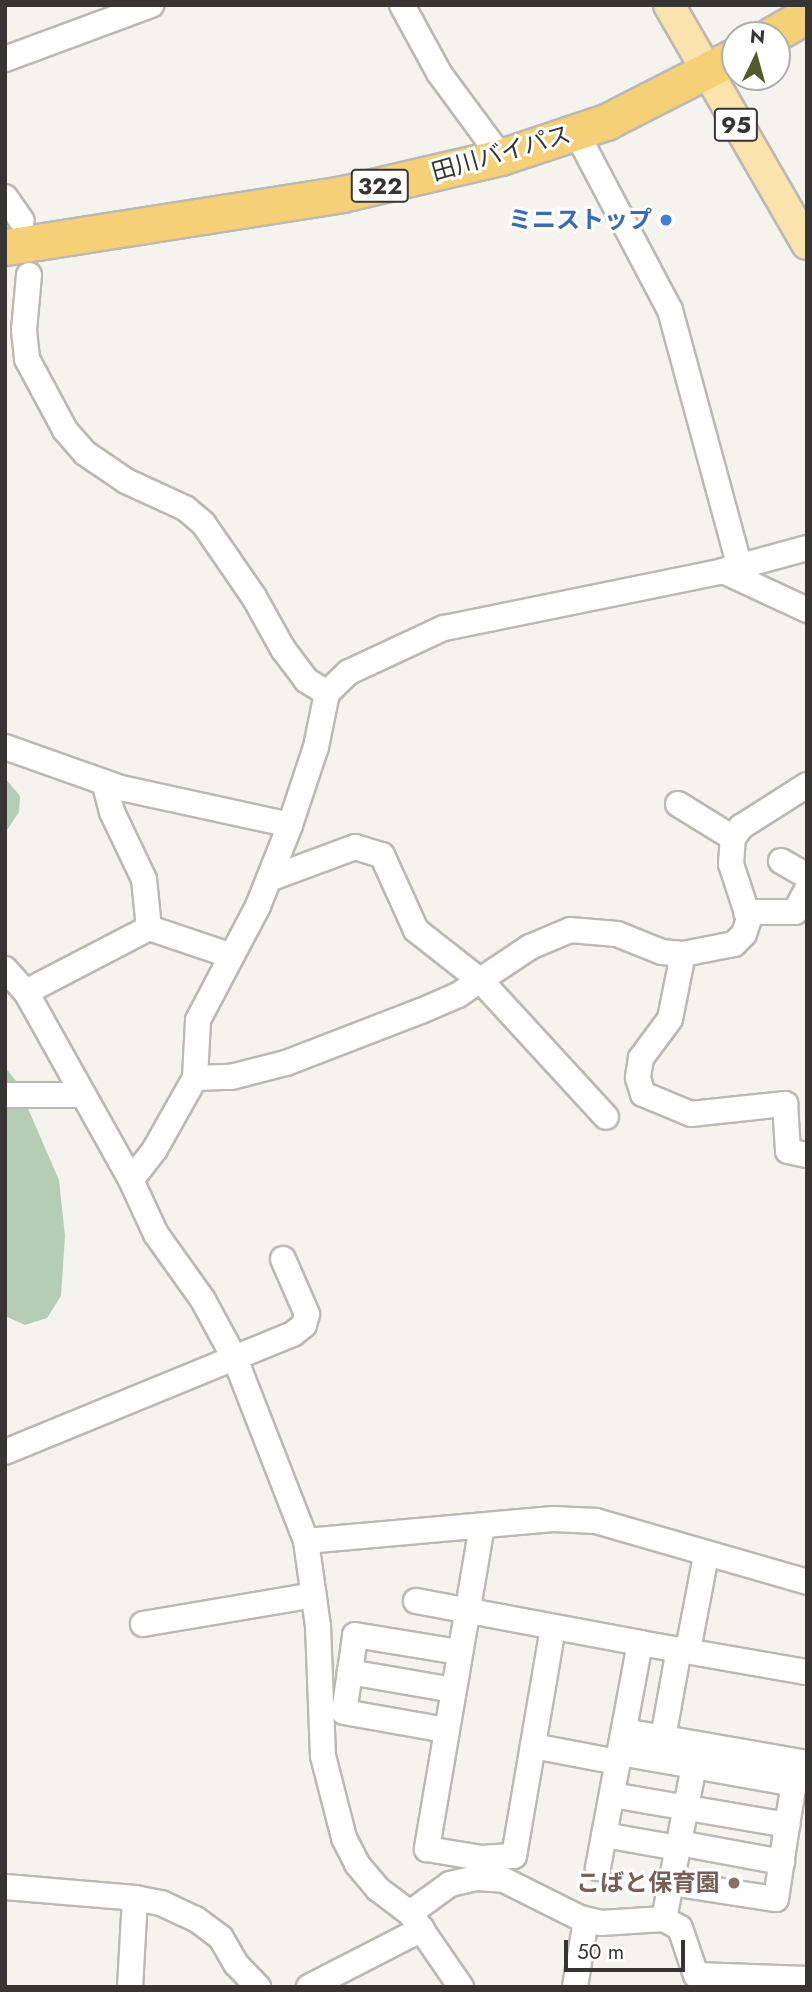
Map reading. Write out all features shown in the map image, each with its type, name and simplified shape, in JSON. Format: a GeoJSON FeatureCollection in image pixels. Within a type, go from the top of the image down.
{"type":"FeatureCollection","features":[{"type":"Feature","properties":{"kind":"highway"},"geometry":{"type":"LineString","coordinates":[[791,24],[807,15]]}},
{"type":"Feature","properties":{"kind":"highway","name":"田川バイパス"},"geometry":{"type":"LineString","coordinates":[[14,234],[342,194],[501,157],[576,132],[721,64]]}},
{"type":"Feature","properties":{"kind":"main road","name":"95"},"geometry":{"type":"LineString","coordinates":[[669,5],[705,74],[807,244]]}},
{"type":"Feature","properties":{"kind":"street"},"geometry":{"type":"LineString","coordinates":[[5,59],[151,5]]}},
{"type":"Feature","properties":{"kind":"street"},"geometry":{"type":"LineString","coordinates":[[402,5],[439,73],[501,157]]}},
{"type":"Feature","properties":{"kind":"street"},"geometry":{"type":"LineString","coordinates":[[576,132],[670,310],[732,569],[807,610]]}},
{"type":"Feature","properties":{"kind":"street"},"geometry":{"type":"LineString","coordinates":[[5,197],[14,234]]}},
{"type":"Feature","properties":{"kind":"street"},"geometry":{"type":"LineString","coordinates":[[29,275],[24,330],[27,359],[65,430],[85,453],[126,481],[185,508],[203,523],[254,597],[283,649],[306,680],[327,693]]}},
{"type":"Feature","properties":{"kind":"street"},"geometry":{"type":"LineString","coordinates":[[131,1180],[155,1149],[195,1078],[198,1020],[269,879],[316,747],[327,693],[374,658],[444,628],[732,569],[807,548]]}},
{"type":"Feature","properties":{"kind":"street"},"geometry":{"type":"LineString","coordinates":[[5,747],[104,782],[290,825]]}},
{"type":"Feature","properties":{"kind":"street"},"geometry":{"type":"LineString","coordinates":[[104,782],[111,812],[144,879],[149,928]]}},
{"type":"Feature","properties":{"kind":"street"},"geometry":{"type":"LineString","coordinates":[[195,1078],[231,1077],[286,1063],[434,1006],[482,982],[530,947],[570,930],[617,933],[662,952],[683,954],[734,944],[744,934],[749,919],[731,864],[733,838],[741,827],[807,785]]}},
{"type":"Feature","properties":{"kind":"street"},"geometry":{"type":"LineString","coordinates":[[677,804],[733,838]]}},
{"type":"Feature","properties":{"kind":"street"},"geometry":{"type":"LineString","coordinates":[[269,879],[355,847],[368,848],[382,855],[416,930],[482,982],[606,1118]]}},
{"type":"Feature","properties":{"kind":"street"},"geometry":{"type":"LineString","coordinates":[[781,861],[807,876]]}},
{"type":"Feature","properties":{"kind":"street"},"geometry":{"type":"LineString","coordinates":[[746,912],[794,912],[807,889]]}},
{"type":"Feature","properties":{"kind":"street"},"geometry":{"type":"LineString","coordinates":[[26,992],[149,928],[229,955]]}},
{"type":"Feature","properties":{"kind":"street"},"geometry":{"type":"LineString","coordinates":[[683,954],[670,1019],[641,1058],[638,1079],[643,1094],[691,1114],[785,1104],[788,1151],[807,1155]]}},
{"type":"Feature","properties":{"kind":"street"},"geometry":{"type":"LineString","coordinates":[[5,969],[26,992],[131,1180],[156,1234],[203,1300],[236,1361],[306,1541],[314,1595],[323,1756],[344,1838],[357,1864],[378,1889],[416,1921],[461,1987]]}},
{"type":"Feature","properties":{"kind":"street"},"geometry":{"type":"LineString","coordinates":[[5,1095],[83,1095]]}},
{"type":"Feature","properties":{"kind":"street"},"geometry":{"type":"LineString","coordinates":[[5,1452],[236,1361],[304,1325],[307,1314],[283,1259]]}},
{"type":"Feature","properties":{"kind":"street"},"geometry":{"type":"LineString","coordinates":[[306,1541],[553,1519],[596,1521],[647,1533],[706,1556],[807,1582]]}},
{"type":"Feature","properties":{"kind":"street"},"geometry":{"type":"LineString","coordinates":[[482,1526],[427,1849],[482,1858],[514,1856],[553,1627]]}},
{"type":"Feature","properties":{"kind":"street"},"geometry":{"type":"LineString","coordinates":[[663,1738],[706,1556]]}},
{"type":"Feature","properties":{"kind":"street"},"geometry":{"type":"LineString","coordinates":[[143,1624],[314,1595]]}},
{"type":"Feature","properties":{"kind":"street"},"geometry":{"type":"LineString","coordinates":[[416,1601],[807,1672]]}},
{"type":"Feature","properties":{"kind":"street"},"geometry":{"type":"LineString","coordinates":[[446,1730],[344,1712],[355,1636],[459,1652]]}},
{"type":"Feature","properties":{"kind":"street"},"geometry":{"type":"LineString","coordinates":[[598,1868],[640,1643]]}},
{"type":"Feature","properties":{"kind":"street"},"geometry":{"type":"LineString","coordinates":[[350,1672],[453,1690]]}},
{"type":"Feature","properties":{"kind":"street"},"geometry":{"type":"LineString","coordinates":[[621,1748],[663,1738],[799,1773]]}},
{"type":"Feature","properties":{"kind":"street"},"geometry":{"type":"LineString","coordinates":[[533,1746],[621,1748],[694,1766],[799,1773]]}},
{"type":"Feature","properties":{"kind":"street"},"geometry":{"type":"LineString","coordinates":[[664,1919],[694,1766]]}},
{"type":"Feature","properties":{"kind":"street"},"geometry":{"type":"LineString","coordinates":[[671,1883],[776,1899],[787,1825],[799,1773]]}},
{"type":"Feature","properties":{"kind":"street"},"geometry":{"type":"LineString","coordinates":[[612,1795],[787,1825]]}},
{"type":"Feature","properties":{"kind":"street"},"geometry":{"type":"LineString","coordinates":[[604,1835],[782,1862]]}},
{"type":"Feature","properties":{"kind":"street"},"geometry":{"type":"LineString","coordinates":[[309,1987],[416,1921],[450,1884],[477,1878],[504,1880],[586,1920],[664,1919],[680,1928],[697,1981],[807,1979]]}},
{"type":"Feature","properties":{"kind":"street"},"geometry":{"type":"LineString","coordinates":[[5,1887],[135,1898],[161,1903],[196,1919],[221,1938],[236,1964],[258,1987]]}},
{"type":"Feature","properties":{"kind":"street"},"geometry":{"type":"LineString","coordinates":[[130,1987],[135,1898]]}},
{"type":"Feature","properties":{"kind":"street"},"geometry":{"type":"LineString","coordinates":[[575,1987],[586,1920]]}},
{"type":"Feature","properties":{"kind":"green space"},"geometry":{"type":"Polygon","coordinates":[[[5,778],[20,796],[19,812],[5,833],[5,778]]]}},
{"type":"Feature","properties":{"kind":"green space"},"geometry":{"type":"Polygon","coordinates":[[[5,1067],[16,1081],[59,1180],[65,1236],[61,1296],[47,1318],[25,1325],[5,1316],[5,1067]]]}},
{"type":"Feature","properties":{"kind":"place","name":"ミニストップ"},"geometry":{"type":"Point","coordinates":[666,220]}},
{"type":"Feature","properties":{"kind":"place","name":"こばと保育園"},"geometry":{"type":"Point","coordinates":[734,1883]}}]}
